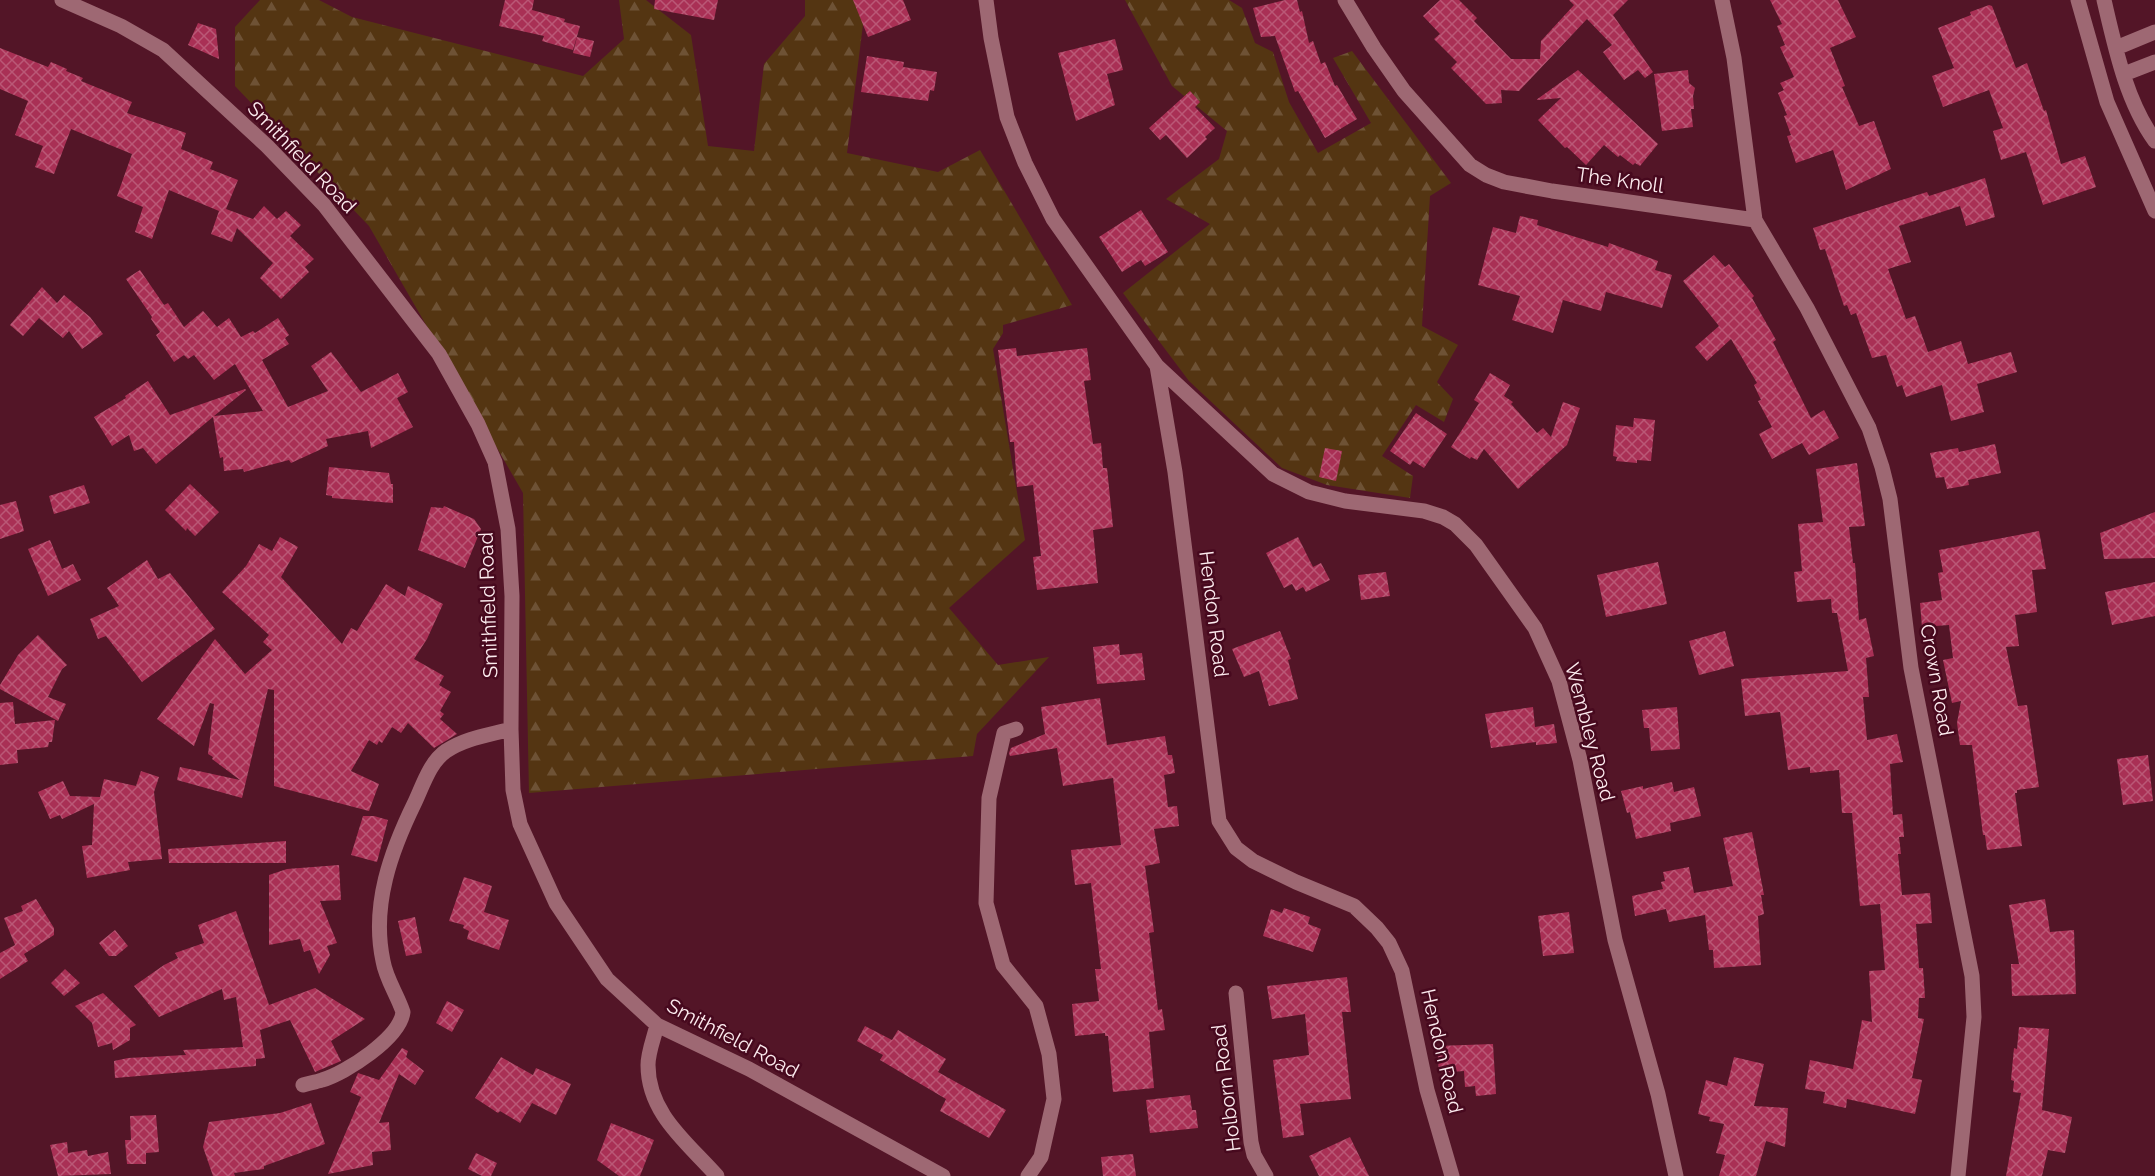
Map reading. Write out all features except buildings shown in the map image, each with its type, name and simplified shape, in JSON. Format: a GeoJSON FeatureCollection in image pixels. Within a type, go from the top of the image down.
{"type":"FeatureCollection","features":[{"type":"Feature","properties":{"kind":"street","name":"Smithfield Road"},"geometry":{"type":"LineString","coordinates":[[62,0],[121,26],[163,51],[267,146],[324,205],[439,354],[478,424],[495,462],[508,529],[512,596],[513,790],[520,824],[555,903],[607,979],[657,1025],[749,1069],[944,1176]]}},
{"type":"Feature","properties":{"kind":"street","name":"Hendon Road"},"geometry":{"type":"LineString","coordinates":[[986,0],[1007,117],[1025,163],[1053,219],[1157,366],[1175,472],[1219,821],[1236,848],[1253,861],[1354,906],[1389,943],[1402,971],[1427,1090],[1452,1176]]}},
{"type":"Feature","properties":{"kind":"street","name":"The Knoll"},"geometry":{"type":"LineString","coordinates":[[1345,0],[1404,91],[1470,165],[1486,176],[1504,182],[1552,191],[1755,219]]}},
{"type":"Feature","properties":{"kind":"street"},"geometry":{"type":"LineString","coordinates":[[1722,0],[1734,58],[1755,219]]}},
{"type":"Feature","properties":{"kind":"street"},"geometry":{"type":"LineString","coordinates":[[2078,0],[2107,102],[2155,211]]}},
{"type":"Feature","properties":{"kind":"street"},"geometry":{"type":"LineString","coordinates":[[2104,0],[2124,74],[2136,105],[2155,141]]}},
{"type":"Feature","properties":{"kind":"street"},"geometry":{"type":"LineString","coordinates":[[2116,48],[2155,32]]}},
{"type":"Feature","properties":{"kind":"street"},"geometry":{"type":"LineString","coordinates":[[2124,74],[2155,62]]}},
{"type":"Feature","properties":{"kind":"street","name":"Crown Road"},"geometry":{"type":"LineString","coordinates":[[1755,219],[1807,308],[1869,428],[1890,499],[1911,668],[1972,976],[1974,1017],[1958,1176]]}},
{"type":"Feature","properties":{"kind":"street","name":"Wembley Road"},"geometry":{"type":"LineString","coordinates":[[1157,366],[1273,474],[1309,492],[1345,501],[1424,511],[1443,517],[1455,524],[1476,545],[1535,628],[1559,681],[1580,760],[1615,940],[1658,1094],[1676,1176]]}},
{"type":"Feature","properties":{"kind":"street"},"geometry":{"type":"LineString","coordinates":[[303,1085],[342,1072],[369,1054],[398,1028],[403,1012],[387,978],[381,947],[381,906],[386,870],[407,817],[435,762],[444,752],[464,741],[511,729]]}},
{"type":"Feature","properties":{"kind":"street"},"geometry":{"type":"LineString","coordinates":[[1016,729],[1004,733],[989,798],[986,903],[1003,965],[1036,1006],[1049,1054],[1054,1099],[1041,1157],[1028,1176]]}},
{"type":"Feature","properties":{"kind":"street","name":"Holborn Road"},"geometry":{"type":"LineString","coordinates":[[1236,993],[1251,1142],[1254,1155],[1266,1176]]}},
{"type":"Feature","properties":{"kind":"street"},"geometry":{"type":"LineString","coordinates":[[657,1025],[648,1066],[651,1087],[658,1107],[672,1129],[717,1176]]}},
{"type":"Feature","properties":{"kind":"green space"},"geometry":{"type":"Polygon","coordinates":[[[260,0],[319,0],[352,17],[583,76],[624,39],[619,0],[646,0],[691,35],[708,146],[754,151],[764,64],[805,16],[805,0],[866,0],[847,153],[938,172],[980,150],[1072,305],[1003,325],[1003,333],[993,349],[1025,540],[949,608],[998,665],[1049,657],[977,734],[973,756],[529,793],[523,493],[369,226],[235,86],[235,27],[260,0]]]}},
{"type":"Feature","properties":{"kind":"green space"},"geometry":{"type":"Polygon","coordinates":[[[1125,0],[1229,0],[1242,8],[1255,43],[1273,52],[1289,102],[1318,153],[1371,123],[1333,58],[1352,51],[1451,183],[1430,196],[1422,326],[1458,345],[1437,382],[1453,399],[1444,422],[1416,405],[1382,456],[1413,476],[1410,498],[1327,485],[1282,468],[1189,381],[1123,293],[1210,224],[1166,199],[1219,159],[1227,131],[1172,86],[1125,0]]]}}]}
